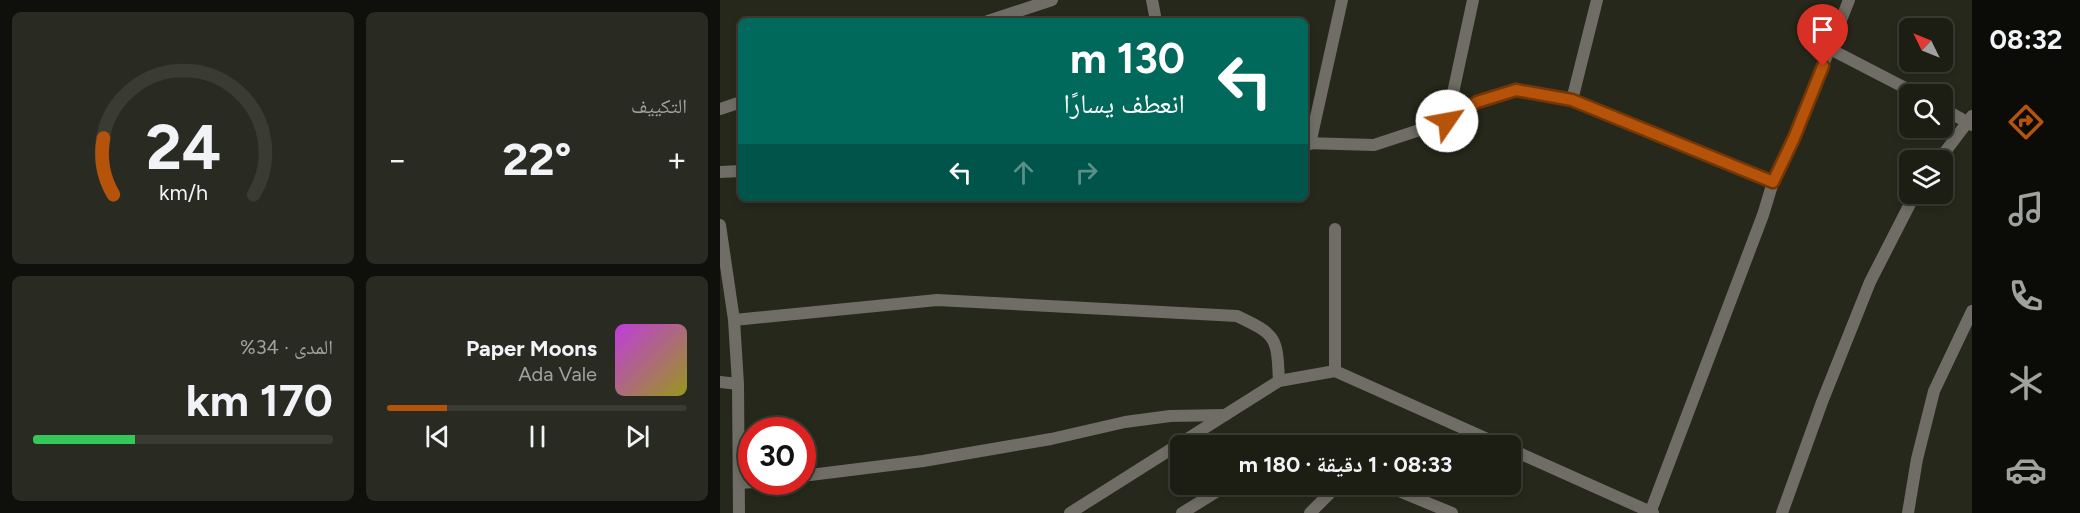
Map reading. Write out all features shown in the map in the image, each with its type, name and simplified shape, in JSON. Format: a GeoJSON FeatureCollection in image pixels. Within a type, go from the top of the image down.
{"type":"FeatureCollection","features":[{"type":"Feature","properties":{"kind":"street"},"geometry":{"type":"LineString","coordinates":[[997,18],[1052,0]]}},
{"type":"Feature","properties":{"kind":"street"},"geometry":{"type":"LineString","coordinates":[[1152,0],[1155,18]]}},
{"type":"Feature","properties":{"kind":"street"},"geometry":{"type":"LineString","coordinates":[[1342,0],[1308,144],[1374,145],[1447,121],[1477,102],[1516,90],[1572,100],[1773,182]]}},
{"type":"Feature","properties":{"kind":"street"},"geometry":{"type":"LineString","coordinates":[[1447,121],[1473,0]]}},
{"type":"Feature","properties":{"kind":"street"},"geometry":{"type":"LineString","coordinates":[[1572,100],[1597,0]]}},
{"type":"Feature","properties":{"kind":"street"},"geometry":{"type":"LineString","coordinates":[[1521,454],[1651,512],[1763,215],[1773,182],[1794,138],[1849,0]]}},
{"type":"Feature","properties":{"kind":"street"},"geometry":{"type":"LineString","coordinates":[[1830,49],[1899,85]]}},
{"type":"Feature","properties":{"kind":"street"},"geometry":{"type":"LineString","coordinates":[[720,109],[738,103]]}},
{"type":"Feature","properties":{"kind":"street"},"geometry":{"type":"LineString","coordinates":[[1947,150],[1970,121],[1953,113]]}},
{"type":"Feature","properties":{"kind":"street"},"geometry":{"type":"LineString","coordinates":[[720,172],[738,171]]}},
{"type":"Feature","properties":{"kind":"street"},"geometry":{"type":"LineString","coordinates":[[1782,513],[1822,402],[1870,282],[1911,204]]}},
{"type":"Feature","properties":{"kind":"street"},"geometry":{"type":"LineString","coordinates":[[720,225],[722,255],[734,320],[738,417]]}},
{"type":"Feature","properties":{"kind":"street"},"geometry":{"type":"LineString","coordinates":[[1335,230],[1335,371]]}},
{"type":"Feature","properties":{"kind":"street"},"geometry":{"type":"LineString","coordinates":[[734,320],[937,300],[1237,316],[1264,329],[1277,347],[1279,381]]}},
{"type":"Feature","properties":{"kind":"street"},"geometry":{"type":"LineString","coordinates":[[1908,513],[1917,459],[1934,391],[1972,311]]}},
{"type":"Feature","properties":{"kind":"street"},"geometry":{"type":"LineString","coordinates":[[1070,513],[1279,381],[1335,371],[1478,435]]}},
{"type":"Feature","properties":{"kind":"street"},"geometry":{"type":"LineString","coordinates":[[720,382],[738,384]]}},
{"type":"Feature","properties":{"kind":"street"},"geometry":{"type":"LineString","coordinates":[[816,474],[923,461],[1051,439],[1125,422],[1170,416],[1226,415]]}},
{"type":"Feature","properties":{"kind":"street"},"geometry":{"type":"LineString","coordinates":[[739,495],[739,513]]}},
{"type":"Feature","properties":{"kind":"street"},"geometry":{"type":"LineString","coordinates":[[1182,513],[1211,495]]}},
{"type":"Feature","properties":{"kind":"street"},"geometry":{"type":"LineString","coordinates":[[1310,513],[1328,495]]}},
{"type":"Feature","properties":{"kind":"street"},"geometry":{"type":"LineString","coordinates":[[1409,495],[1452,513]]}},
{"type":"Feature","properties":{"kind":"route"},"geometry":{"type":"LineString","coordinates":[[1447,121],[1477,102],[1516,90],[1572,100],[1773,182],[1794,138],[1823,66]]}}]}
